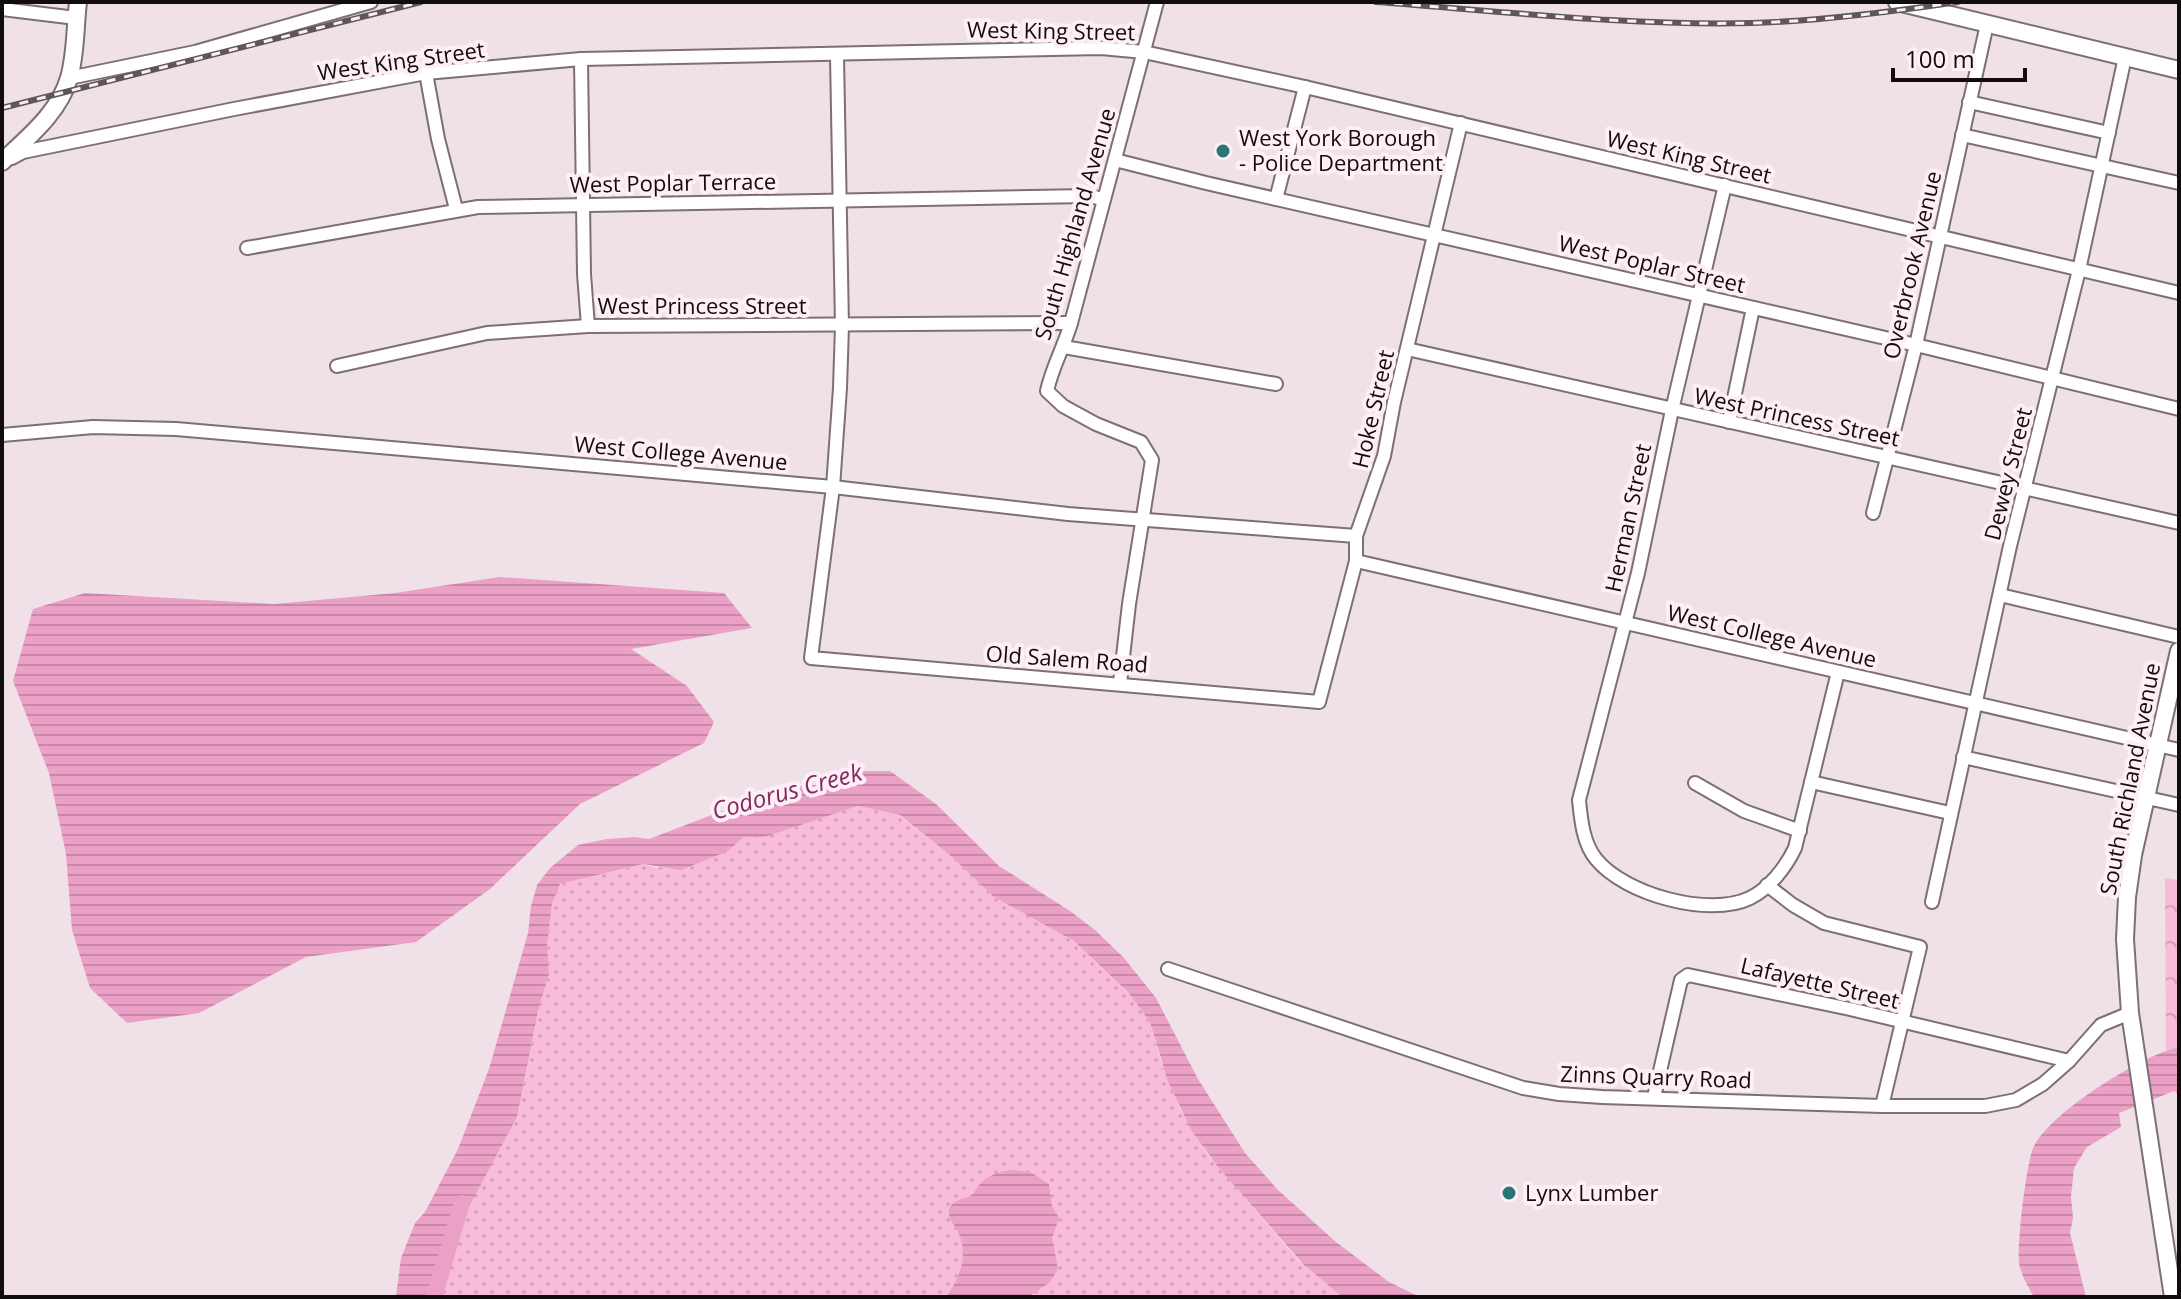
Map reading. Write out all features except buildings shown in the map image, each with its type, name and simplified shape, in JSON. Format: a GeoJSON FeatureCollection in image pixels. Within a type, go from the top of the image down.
{"type":"FeatureCollection","features":[{"type":"Feature","properties":{"kind":"main road"},"geometry":{"type":"LineString","coordinates":[[1897,2],[2179,70]]}},
{"type":"Feature","properties":{"kind":"main road"},"geometry":{"type":"LineString","coordinates":[[2,163],[40,125],[56,104],[69,78],[77,10]]}},
{"type":"Feature","properties":{"kind":"main road","name":"South Richland Avenue"},"geometry":{"type":"LineString","coordinates":[[2173,1297],[2130,1013],[2125,939],[2127,897],[2145,797],[2179,651]]}},
{"type":"Feature","properties":{"kind":"street"},"geometry":{"type":"LineString","coordinates":[[69,78],[195,52],[371,2]]}},
{"type":"Feature","properties":{"kind":"street","name":"South Highland Avenue"},"geometry":{"type":"LineString","coordinates":[[1120,683],[1141,518],[1152,460],[1141,442],[1096,424],[1063,406],[1047,391],[1052,366],[1064,347],[1071,323],[1157,2]]}},
{"type":"Feature","properties":{"kind":"street"},"geometry":{"type":"LineString","coordinates":[[2,9],[77,10]]}},
{"type":"Feature","properties":{"kind":"street","name":"Overbrook Avenue"},"geometry":{"type":"LineString","coordinates":[[1873,513],[1916,345],[1987,24]]}},
{"type":"Feature","properties":{"kind":"street","name":"West King Street"},"geometry":{"type":"LineString","coordinates":[[2,163],[23,152],[426,73],[581,59],[837,56],[906,51],[1101,48],[1144,52],[1305,87],[2179,293]]}},
{"type":"Feature","properties":{"kind":"street"},"geometry":{"type":"LineString","coordinates":[[833,487],[842,326],[837,201],[837,56]]}},
{"type":"Feature","properties":{"kind":"street","name":"Dewey Street"},"geometry":{"type":"LineString","coordinates":[[1932,902],[2000,595],[2079,270],[2125,57]]}},
{"type":"Feature","properties":{"kind":"street"},"geometry":{"type":"LineString","coordinates":[[581,59],[588,326]]}},
{"type":"Feature","properties":{"kind":"street"},"geometry":{"type":"LineString","coordinates":[[426,73],[438,139],[456,209]]}},
{"type":"Feature","properties":{"kind":"street"},"geometry":{"type":"LineString","coordinates":[[1276,199],[1305,87]]}},
{"type":"Feature","properties":{"kind":"street"},"geometry":{"type":"LineString","coordinates":[[1969,102],[2109,133]]}},
{"type":"Feature","properties":{"kind":"street","name":"Hoke Street"},"geometry":{"type":"LineString","coordinates":[[1319,702],[1356,561],[1356,536],[1384,456],[1461,123]]}},
{"type":"Feature","properties":{"kind":"street"},"geometry":{"type":"LineString","coordinates":[[1962,135],[2179,183]]}},
{"type":"Feature","properties":{"kind":"street","name":"West Poplar Street"},"geometry":{"type":"LineString","coordinates":[[1115,160],[2179,409]]}},
{"type":"Feature","properties":{"kind":"street","name":"Herman Street"},"geometry":{"type":"LineString","coordinates":[[1725,185],[1624,623],[1579,800],[1581,821],[1594,858],[1610,874],[1628,885],[1699,905],[1750,898],[1767,885]]}},
{"type":"Feature","properties":{"kind":"street","name":"West Poplar Terrace"},"geometry":{"type":"LineString","coordinates":[[247,248],[456,209],[1088,196],[1104,199]]}},
{"type":"Feature","properties":{"kind":"street"},"geometry":{"type":"LineString","coordinates":[[1729,422],[1753,308]]}},
{"type":"Feature","properties":{"kind":"street","name":"West Princess Street"},"geometry":{"type":"LineString","coordinates":[[337,366],[487,333],[588,326],[1071,323]]}},
{"type":"Feature","properties":{"kind":"street"},"geometry":{"type":"LineString","coordinates":[[1064,347],[1276,384]]}},
{"type":"Feature","properties":{"kind":"street","name":"West Princess Street"},"geometry":{"type":"LineString","coordinates":[[1407,349],[2179,523]]}},
{"type":"Feature","properties":{"kind":"street","name":"West College Avenue"},"geometry":{"type":"LineString","coordinates":[[2,435],[93,427],[176,429],[833,487],[1068,514],[1356,536]]}},
{"type":"Feature","properties":{"kind":"street","name":"Old Salem Road"},"geometry":{"type":"LineString","coordinates":[[833,487],[811,658],[1319,702]]}},
{"type":"Feature","properties":{"kind":"street","name":"West College Avenue"},"geometry":{"type":"LineString","coordinates":[[1356,561],[2179,750]]}},
{"type":"Feature","properties":{"kind":"street"},"geometry":{"type":"LineString","coordinates":[[2000,595],[2179,637]]}},
{"type":"Feature","properties":{"kind":"street"},"geometry":{"type":"LineString","coordinates":[[1838,672],[1800,831],[1788,864],[1767,885],[1824,923],[1920,947],[1882,1106]]}},
{"type":"Feature","properties":{"kind":"street"},"geometry":{"type":"LineString","coordinates":[[1963,757],[2179,805]]}},
{"type":"Feature","properties":{"kind":"street"},"geometry":{"type":"LineString","coordinates":[[1811,782],[1950,813]]}},
{"type":"Feature","properties":{"kind":"street"},"geometry":{"type":"LineString","coordinates":[[1695,783],[1744,811],[1800,831]]}},
{"type":"Feature","properties":{"kind":"street","name":"Zinns Quarry Road"},"geometry":{"type":"LineString","coordinates":[[1168,969],[1523,1088],[1559,1094],[1882,1106],[1985,1106],[2016,1100],[2043,1084],[2069,1061],[2101,1025],[2130,1013]]}},
{"type":"Feature","properties":{"kind":"street","name":"Lafayette Street"},"geometry":{"type":"LineString","coordinates":[[1654,1097],[1681,980],[1688,975],[2069,1061]]}},
{"type":"Feature","properties":{"kind":"green space"},"geometry":{"type":"Polygon","coordinates":[[[858,806],[899,815],[951,856],[994,897],[1074,941],[1128,992],[1150,1022],[1161,1062],[1179,1106],[1208,1155],[1298,1260],[1342,1297],[431,1297],[435,1270],[446,1236],[470,1205],[517,1117],[538,1011],[549,974],[547,946],[552,904],[560,884],[643,864],[657,868],[728,851],[744,837],[765,837],[858,806]]]}},
{"type":"Feature","properties":{"kind":"green space"},"geometry":{"type":"Polygon","coordinates":[[[2165,878],[2179,880],[2179,1047],[2166,1050],[2165,878]]]}},
{"type":"Feature","properties":{"kind":"water"},"geometry":{"type":"Polygon","coordinates":[[[500,577],[724,593],[752,628],[631,649],[687,686],[714,722],[704,743],[580,804],[490,889],[416,942],[306,957],[199,1013],[127,1023],[90,988],[72,930],[66,854],[49,773],[13,681],[33,609],[85,593],[274,604],[395,593],[500,577]]]}},
{"type":"Feature","properties":{"kind":"water"},"geometry":{"type":"Polygon","coordinates":[[[890,771],[936,804],[999,866],[1095,930],[1124,958],[1156,998],[1198,1079],[1245,1153],[1278,1190],[1336,1242],[1389,1282],[1420,1297],[1342,1297],[1303,1264],[1218,1167],[1192,1131],[1168,1082],[1150,1022],[1128,992],[1074,941],[994,897],[951,856],[900,815],[858,806],[765,837],[744,837],[728,851],[681,870],[643,864],[560,884],[552,904],[547,946],[549,974],[538,1011],[517,1117],[470,1205],[446,1236],[435,1270],[431,1297],[396,1297],[401,1258],[415,1223],[425,1212],[458,1149],[489,1069],[528,933],[537,885],[550,868],[578,845],[607,839],[649,839],[769,793],[796,786],[823,785],[848,773],[890,771]]]}},
{"type":"Feature","properties":{"kind":"water"},"geometry":{"type":"Polygon","coordinates":[[[2179,1047],[2179,1095],[2174,1091],[2119,1113],[2121,1127],[2087,1147],[2074,1168],[2070,1233],[2086,1297],[2034,1297],[2021,1272],[2019,1253],[2025,1185],[2034,1146],[2059,1117],[2099,1087],[2143,1061],[2179,1047]]]}},
{"type":"Feature","properties":{"kind":"water"},"geometry":{"type":"Polygon","coordinates":[[[1013,1170],[1030,1172],[1049,1184],[1052,1206],[1059,1218],[1052,1238],[1058,1269],[1049,1283],[1028,1297],[946,1297],[956,1281],[963,1255],[960,1237],[949,1216],[950,1207],[973,1194],[987,1178],[1013,1170]]]}},
{"type":"Feature","properties":{"kind":"waterway","name":"Codorus Creek"},"geometry":{"type":"LineString","coordinates":[[434,1297],[462,1203]]}},
{"type":"Feature","properties":{"kind":"railway"},"geometry":{"type":"LineString","coordinates":[[2,108],[421,2]]}},
{"type":"Feature","properties":{"kind":"railway"},"geometry":{"type":"LineString","coordinates":[[1376,2],[1564,17],[1705,23],[1830,18],[1958,2]]}},
{"type":"Feature","properties":{"kind":"place","name":"West York Borough - Police Department"},"geometry":{"type":"Point","coordinates":[1223,151]}},
{"type":"Feature","properties":{"kind":"place","name":"Lynx Lumber"},"geometry":{"type":"Point","coordinates":[1509,1193]}}]}
